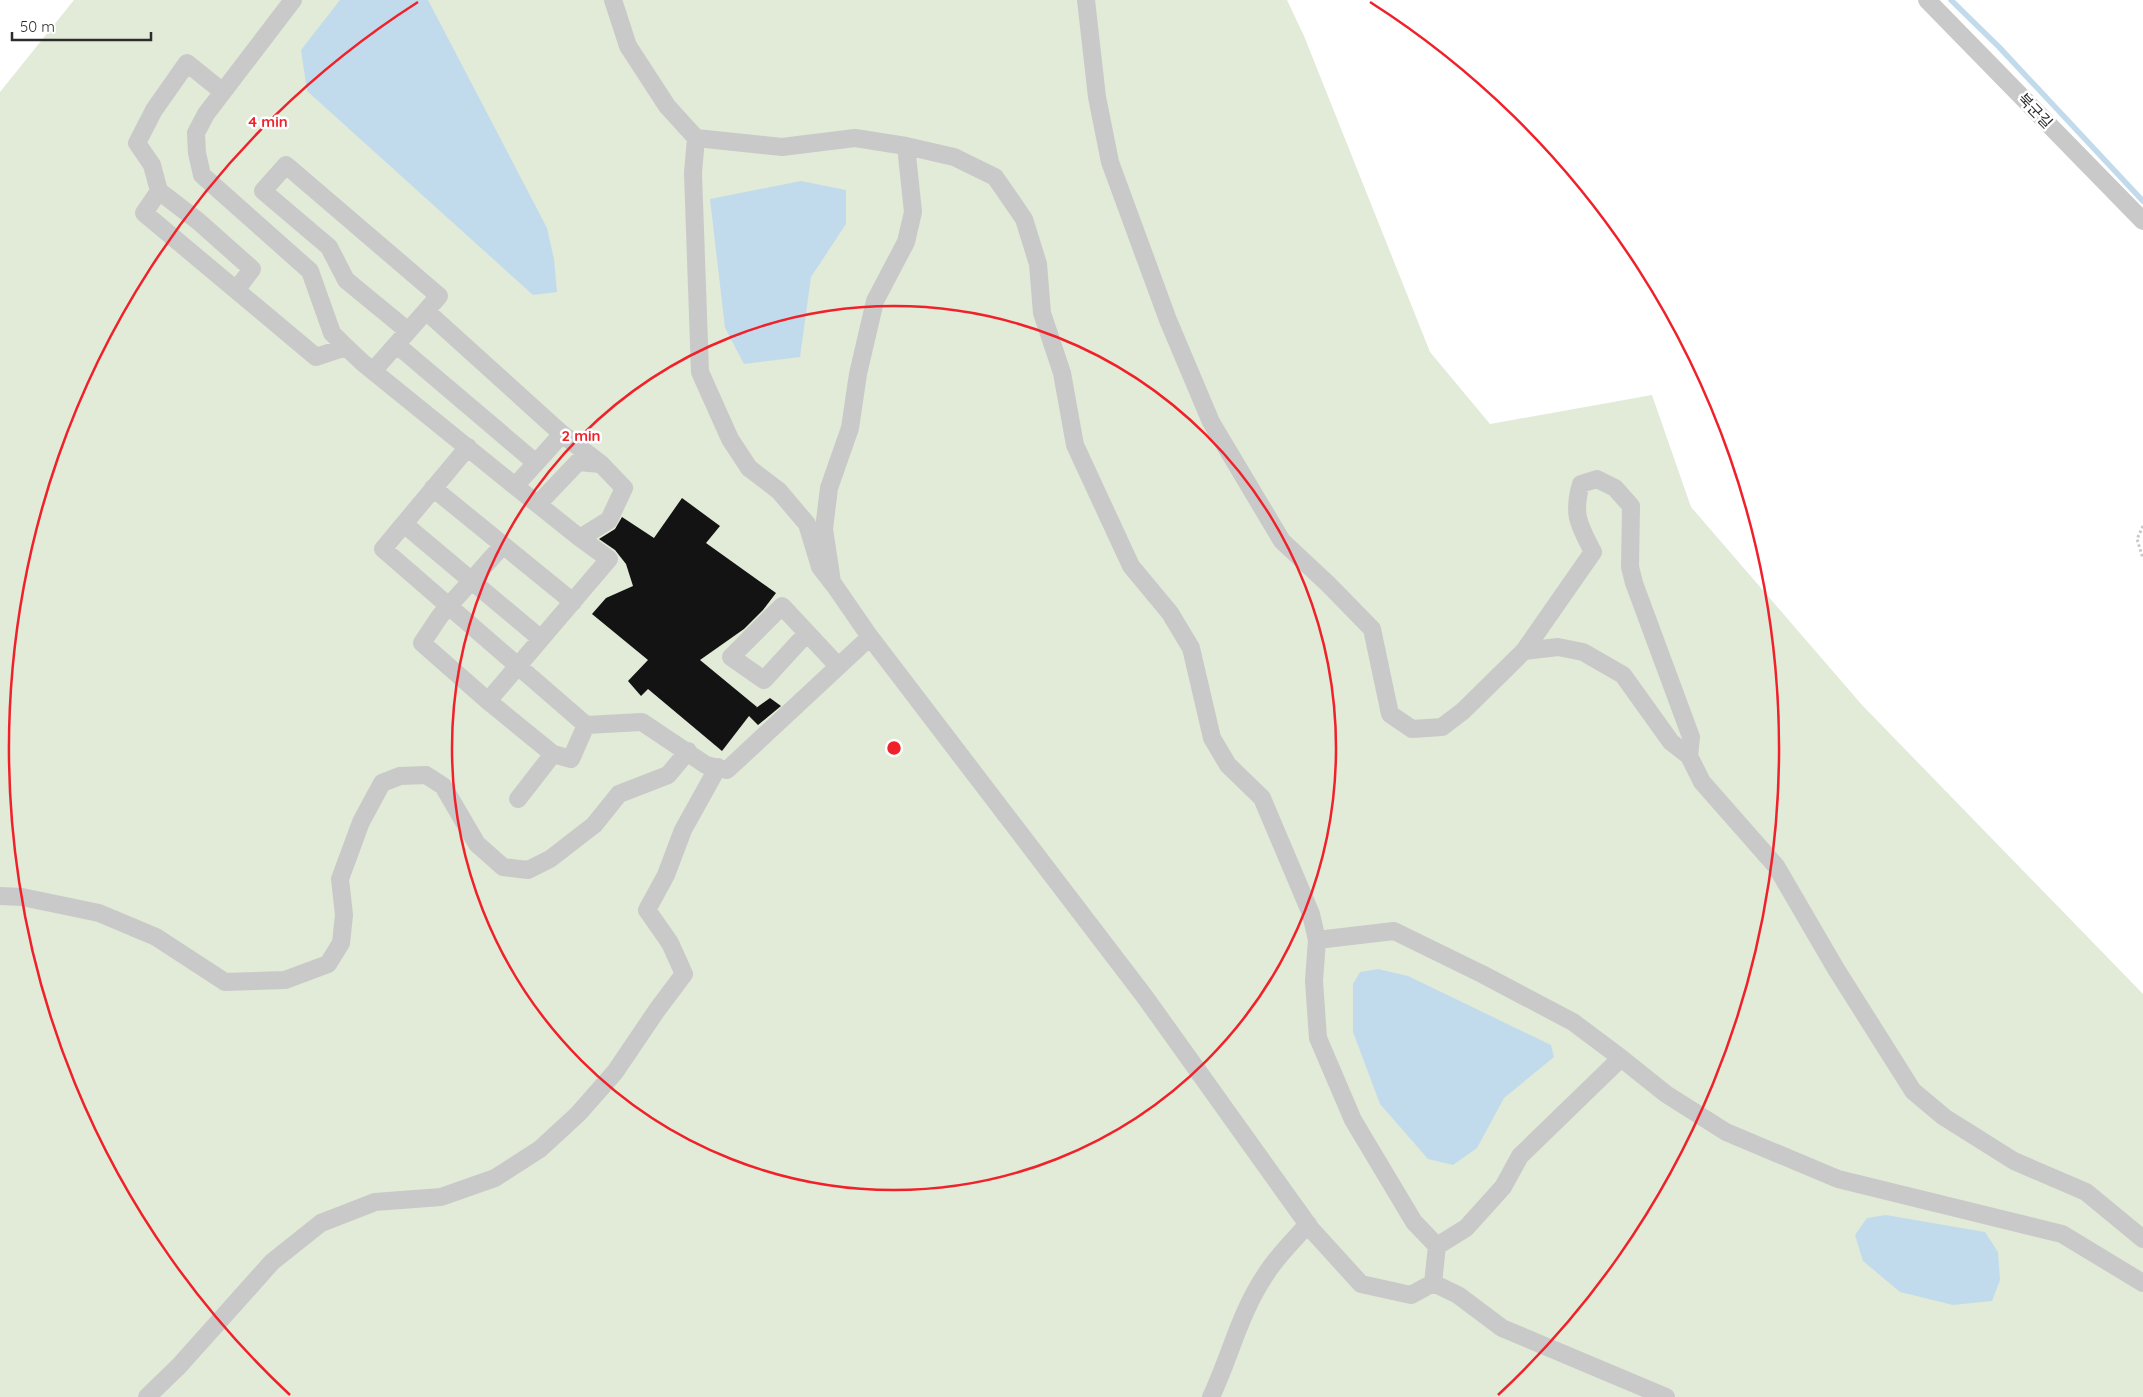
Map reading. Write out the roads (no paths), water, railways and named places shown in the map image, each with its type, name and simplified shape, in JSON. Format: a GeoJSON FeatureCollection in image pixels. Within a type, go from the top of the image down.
{"type":"FeatureCollection","features":[{"type":"Feature","properties":{"kind":"street"},"geometry":{"type":"LineString","coordinates":[[293,0],[206,114],[196,133],[197,153],[202,176],[310,271],[332,333],[346,347],[373,372],[580,538],[609,559],[488,701]]}},
{"type":"Feature","properties":{"kind":"street"},"geometry":{"type":"LineString","coordinates":[[613,0],[628,46],[667,106],[696,138],[782,147],[855,138],[954,156],[995,177],[1024,219],[1038,264],[1042,313],[1062,373],[1076,445],[1131,566],[1170,614],[1192,648],[1212,738],[1228,765],[1262,798],[1312,914],[1317,940],[1314,981],[1318,1038],[1353,1120],[1414,1222],[1437,1246],[1433,1283]]}},
{"type":"Feature","properties":{"kind":"street"},"geometry":{"type":"LineString","coordinates":[[1086,0],[1097,97],[1110,162],[1168,320],[1211,422],[1282,541],[1328,584],[1372,630],[1390,714],[1412,729],[1442,727],[1463,711],[1524,650],[1593,552],[1578,522],[1577,499],[1581,484],[1597,479],[1615,488],[1631,506],[1630,567],[1634,583],[1691,737],[1689,756]]}},
{"type":"Feature","properties":{"kind":"street","name":"북군길"},"geometry":{"type":"LineString","coordinates":[[1927,0],[2143,221]]}},
{"type":"Feature","properties":{"kind":"street"},"geometry":{"type":"LineString","coordinates":[[223,92],[187,63],[154,110],[137,143],[152,165],[158,191],[198,221],[252,269],[237,289]]}},
{"type":"Feature","properties":{"kind":"street"},"geometry":{"type":"LineString","coordinates":[[696,138],[693,173],[700,372],[730,438],[749,468],[779,492],[807,524],[820,567],[870,637],[1145,997],[1308,1224],[1361,1284],[1411,1294],[1433,1283]]}},
{"type":"Feature","properties":{"kind":"street"},"geometry":{"type":"LineString","coordinates":[[834,585],[824,529],[829,488],[850,428],[858,374],[875,300],[906,242],[913,212],[906,146]]}},
{"type":"Feature","properties":{"kind":"street"},"geometry":{"type":"LineString","coordinates":[[373,372],[439,296],[286,164],[263,190],[329,247],[346,280],[408,331]]}},
{"type":"Feature","properties":{"kind":"street"},"geometry":{"type":"LineString","coordinates":[[158,191],[144,213],[316,357],[346,347]]}},
{"type":"Feature","properties":{"kind":"street"},"geometry":{"type":"LineString","coordinates":[[426,311],[562,434],[601,464],[624,488],[609,520],[580,538]]}},
{"type":"Feature","properties":{"kind":"street"},"geometry":{"type":"LineString","coordinates":[[396,345],[536,463]]}},
{"type":"Feature","properties":{"kind":"street"},"geometry":{"type":"LineString","coordinates":[[515,486],[562,434]]}},
{"type":"Feature","properties":{"kind":"street"},"geometry":{"type":"LineString","coordinates":[[468,447],[383,549],[586,725],[642,722],[688,751],[706,765],[727,770],[870,637]]}},
{"type":"Feature","properties":{"kind":"street"},"geometry":{"type":"LineString","coordinates":[[538,504],[578,462],[601,464]]}},
{"type":"Feature","properties":{"kind":"street"},"geometry":{"type":"LineString","coordinates":[[433,488],[573,602]]}},
{"type":"Feature","properties":{"kind":"street"},"geometry":{"type":"LineString","coordinates":[[404,524],[541,640]]}},
{"type":"Feature","properties":{"kind":"street"},"geometry":{"type":"LineString","coordinates":[[503,545],[449,606],[422,643],[552,754],[571,759],[586,725]]}},
{"type":"Feature","properties":{"kind":"street"},"geometry":{"type":"LineString","coordinates":[[807,633],[838,666]]}},
{"type":"Feature","properties":{"kind":"street"},"geometry":{"type":"LineString","coordinates":[[1524,650],[1558,647],[1583,652],[1623,675],[1671,742],[1689,756],[1702,782],[1776,866],[1836,969],[1913,1091],[1944,1117],[2014,1161],[2086,1192],[2143,1239]]}},
{"type":"Feature","properties":{"kind":"street"},"geometry":{"type":"LineString","coordinates":[[0,896],[22,897],[99,913],[156,937],[225,982],[285,980],[328,964],[341,943],[344,915],[340,878],[362,822],[382,783],[400,776],[426,776],[437,782],[443,786],[477,844],[503,867],[528,870],[550,859],[594,824],[619,794],[668,775],[688,751]]}},
{"type":"Feature","properties":{"kind":"street"},"geometry":{"type":"LineString","coordinates":[[518,799],[552,754]]}},
{"type":"Feature","properties":{"kind":"street"},"geometry":{"type":"LineString","coordinates":[[147,1397],[179,1366],[272,1262],[321,1223],[375,1202],[441,1197],[495,1178],[540,1149],[578,1114],[615,1072],[684,974],[670,943],[647,910],[666,875],[683,830],[718,767]]}},
{"type":"Feature","properties":{"kind":"street"},"geometry":{"type":"LineString","coordinates":[[1317,940],[1394,931],[1482,974],[1573,1022],[1666,1094],[1726,1132],[1838,1179],[2062,1234],[2143,1283]]}},
{"type":"Feature","properties":{"kind":"street"},"geometry":{"type":"LineString","coordinates":[[1437,1246],[1466,1228],[1503,1187],[1520,1156],[1621,1058]]}},
{"type":"Feature","properties":{"kind":"street"},"geometry":{"type":"LineString","coordinates":[[1210,1397],[1221,1376],[1242,1319],[1266,1274],[1308,1224]]}},
{"type":"Feature","properties":{"kind":"street"},"geometry":{"type":"LineString","coordinates":[[1433,1283],[1458,1295],[1502,1328],[1666,1397]]}},
{"type":"Feature","properties":{"kind":"water"},"geometry":{"type":"Polygon","coordinates":[[[340,0],[428,0],[547,228],[554,259],[557,292],[533,295],[307,91],[301,50],[340,0]]]}},
{"type":"Feature","properties":{"kind":"water"},"geometry":{"type":"Polygon","coordinates":[[[801,181],[846,190],[846,224],[811,277],[800,357],[744,364],[725,328],[710,199],[801,181]]]}},
{"type":"Feature","properties":{"kind":"water"},"geometry":{"type":"Polygon","coordinates":[[[1378,969],[1408,976],[1551,1045],[1554,1057],[1504,1098],[1477,1148],[1453,1165],[1428,1159],[1380,1104],[1353,1032],[1353,984],[1360,972],[1378,969]]]}},
{"type":"Feature","properties":{"kind":"water"},"geometry":{"type":"Polygon","coordinates":[[[1886,1215],[1985,1232],[1998,1252],[2000,1280],[1992,1301],[1953,1305],[1900,1292],[1863,1261],[1855,1235],[1867,1218],[1886,1215]]]}},
{"type":"Feature","properties":{"kind":"waterway"},"geometry":{"type":"LineString","coordinates":[[1951,0],[1999,47],[2143,201]]}}]}
